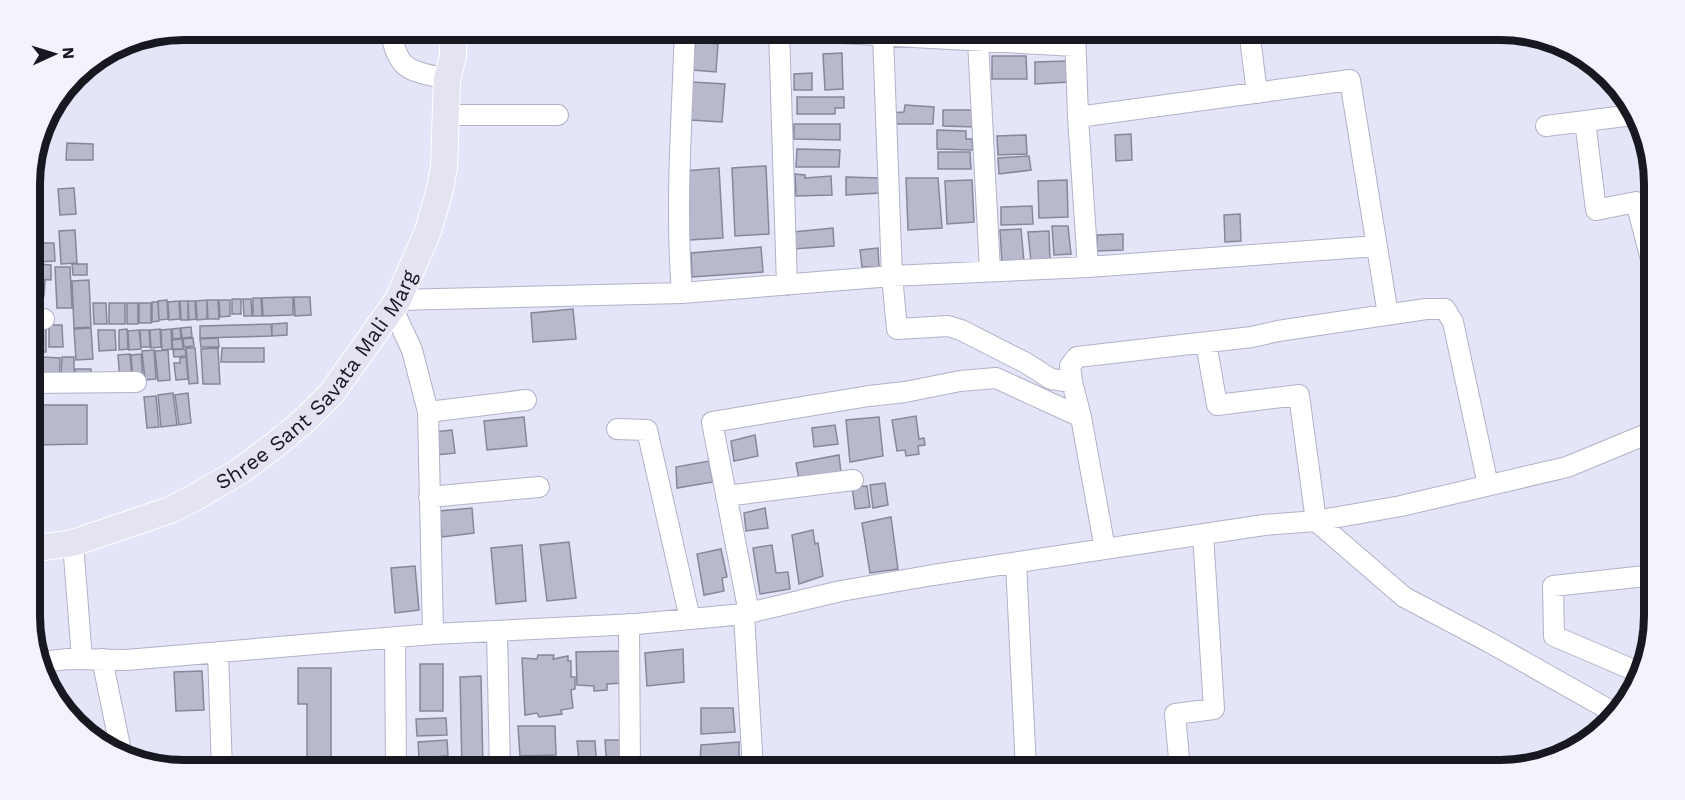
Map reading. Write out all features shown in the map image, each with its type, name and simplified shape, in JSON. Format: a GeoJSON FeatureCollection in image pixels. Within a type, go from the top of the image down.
{"type":"FeatureCollection","features":[{"type":"Feature","properties":{"kind":"main road","name":"Shree Sant Savata Mali Marg"},"geometry":{"type":"LineString","coordinates":[[442,40],[441,57],[447,79]]}},
{"type":"Feature","properties":{"kind":"main road","name":"Shree Sant Savata Mali Marg"},"geometry":{"type":"LineString","coordinates":[[40,548],[73,543],[170,510],[215,487],[266,452],[305,420],[331,394],[395,304],[424,241],[440,189],[446,145],[447,79],[453,56],[453,40]]}},
{"type":"Feature","properties":{"kind":"street"},"geometry":{"type":"LineString","coordinates":[[392,40],[394,51],[402,64],[415,71],[447,79]]}},
{"type":"Feature","properties":{"kind":"street"},"geometry":{"type":"LineString","coordinates":[[682,292],[677,188],[685,40]]}},
{"type":"Feature","properties":{"kind":"street"},"geometry":{"type":"LineString","coordinates":[[778,40],[787,285]]}},
{"type":"Feature","properties":{"kind":"street"},"geometry":{"type":"LineString","coordinates":[[883,40],[892,276],[897,329],[948,326],[955,328],[1026,363],[1051,379],[1072,382]]}},
{"type":"Feature","properties":{"kind":"street"},"geometry":{"type":"LineString","coordinates":[[959,40],[1010,40]]}},
{"type":"Feature","properties":{"kind":"street"},"geometry":{"type":"LineString","coordinates":[[1075,40],[1088,267]]}},
{"type":"Feature","properties":{"kind":"street"},"geometry":{"type":"LineString","coordinates":[[1250,40],[1257,93]]}},
{"type":"Feature","properties":{"kind":"street"},"geometry":{"type":"LineString","coordinates":[[978,41],[990,272]]}},
{"type":"Feature","properties":{"kind":"street"},"geometry":{"type":"LineString","coordinates":[[1078,117],[1350,80],[1388,315]]}},
{"type":"Feature","properties":{"kind":"street"},"geometry":{"type":"LineString","coordinates":[[447,115],[558,115]]}},
{"type":"Feature","properties":{"kind":"street"},"geometry":{"type":"LineString","coordinates":[[1546,126],[1627,116]]}},
{"type":"Feature","properties":{"kind":"street"},"geometry":{"type":"LineString","coordinates":[[1585,121],[1596,210],[1636,202],[1644,223]]}},
{"type":"Feature","properties":{"kind":"street"},"geometry":{"type":"LineString","coordinates":[[433,633],[428,412],[412,350],[395,304],[682,292],[892,276],[1088,267],[1377,246]]}},
{"type":"Feature","properties":{"kind":"street"},"geometry":{"type":"LineString","coordinates":[[1105,549],[1081,417],[1072,382],[1070,366],[1077,357],[1206,343],[1426,309],[1445,309],[1453,322],[1488,485]]}},
{"type":"Feature","properties":{"kind":"street"},"geometry":{"type":"LineString","coordinates":[[1206,343],[1217,405],[1299,395],[1316,521],[1404,597],[1609,710]]}},
{"type":"Feature","properties":{"kind":"street"},"geometry":{"type":"LineString","coordinates":[[753,760],[747,614],[712,422],[905,392],[960,381],[996,378],[1081,417]]}},
{"type":"Feature","properties":{"kind":"street"},"geometry":{"type":"LineString","coordinates":[[41,383],[136,382]]}},
{"type":"Feature","properties":{"kind":"street"},"geometry":{"type":"LineString","coordinates":[[428,412],[526,400]]}},
{"type":"Feature","properties":{"kind":"street"},"geometry":{"type":"LineString","coordinates":[[616,429],[647,430],[690,619]]}},
{"type":"Feature","properties":{"kind":"street"},"geometry":{"type":"LineString","coordinates":[[48,662],[82,659],[126,660],[433,633],[497,632],[747,614],[841,591],[1264,525],[1316,521],[1401,506],[1567,467],[1644,435]]}},
{"type":"Feature","properties":{"kind":"street"},"geometry":{"type":"LineString","coordinates":[[726,496],[852,480]]}},
{"type":"Feature","properties":{"kind":"street"},"geometry":{"type":"LineString","coordinates":[[429,497],[539,487]]}},
{"type":"Feature","properties":{"kind":"street"},"geometry":{"type":"LineString","coordinates":[[1179,759],[1174,714],[1214,709],[1203,534]]}},
{"type":"Feature","properties":{"kind":"street"},"geometry":{"type":"LineString","coordinates":[[73,543],[82,659]]}},
{"type":"Feature","properties":{"kind":"street"},"geometry":{"type":"LineString","coordinates":[[1016,563],[1025,759]]}},
{"type":"Feature","properties":{"kind":"street"},"geometry":{"type":"LineString","coordinates":[[1634,670],[1554,636],[1553,586],[1644,576]]}},
{"type":"Feature","properties":{"kind":"street"},"geometry":{"type":"LineString","coordinates":[[629,624],[630,760]]}},
{"type":"Feature","properties":{"kind":"street"},"geometry":{"type":"LineString","coordinates":[[497,632],[500,760]]}},
{"type":"Feature","properties":{"kind":"street"},"geometry":{"type":"LineString","coordinates":[[395,637],[396,760]]}},
{"type":"Feature","properties":{"kind":"street"},"geometry":{"type":"LineString","coordinates":[[218,652],[222,760]]}},
{"type":"Feature","properties":{"kind":"street"},"geometry":{"type":"LineString","coordinates":[[102,659],[120,744]]}},
{"type":"Feature","properties":{"kind":"building"},"geometry":{"type":"Polygon","coordinates":[[[695,42],[718,44],[716,72],[693,70],[695,42]]]}},
{"type":"Feature","properties":{"kind":"building"},"geometry":{"type":"Polygon","coordinates":[[[842,53],[843,89],[825,90],[823,54],[842,53]]]}},
{"type":"Feature","properties":{"kind":"building"},"geometry":{"type":"Polygon","coordinates":[[[992,56],[1026,56],[1027,79],[992,79],[992,56]]]}},
{"type":"Feature","properties":{"kind":"building"},"geometry":{"type":"Polygon","coordinates":[[[1068,61],[1069,82],[1035,84],[1035,62],[1068,61]]]}},
{"type":"Feature","properties":{"kind":"building"},"geometry":{"type":"Polygon","coordinates":[[[812,73],[812,90],[794,90],[794,74],[812,73]]]}},
{"type":"Feature","properties":{"kind":"building"},"geometry":{"type":"Polygon","coordinates":[[[692,82],[725,84],[722,122],[690,120],[692,82]]]}},
{"type":"Feature","properties":{"kind":"building"},"geometry":{"type":"Polygon","coordinates":[[[797,97],[844,97],[844,108],[835,108],[835,114],[797,114],[797,97]]]}},
{"type":"Feature","properties":{"kind":"building"},"geometry":{"type":"Polygon","coordinates":[[[905,105],[934,107],[933,124],[892,124],[891,113],[904,112],[905,105]]]}},
{"type":"Feature","properties":{"kind":"building"},"geometry":{"type":"Polygon","coordinates":[[[943,110],[975,110],[976,127],[943,126],[943,110]]]}},
{"type":"Feature","properties":{"kind":"building"},"geometry":{"type":"Polygon","coordinates":[[[794,124],[840,124],[840,140],[794,139],[794,124]]]}},
{"type":"Feature","properties":{"kind":"building"},"geometry":{"type":"Polygon","coordinates":[[[937,130],[966,131],[966,139],[972,139],[973,150],[937,149],[937,130]]]}},
{"type":"Feature","properties":{"kind":"building"},"geometry":{"type":"Polygon","coordinates":[[[1131,134],[1132,160],[1116,161],[1115,135],[1131,134]]]}},
{"type":"Feature","properties":{"kind":"building"},"geometry":{"type":"Polygon","coordinates":[[[1026,135],[1027,154],[998,155],[997,136],[1026,135]]]}},
{"type":"Feature","properties":{"kind":"building"},"geometry":{"type":"Polygon","coordinates":[[[67,143],[93,144],[93,160],[66,160],[67,143]]]}},
{"type":"Feature","properties":{"kind":"building"},"geometry":{"type":"Polygon","coordinates":[[[797,149],[840,150],[839,167],[796,167],[797,149]]]}},
{"type":"Feature","properties":{"kind":"building"},"geometry":{"type":"Polygon","coordinates":[[[938,152],[970,152],[971,169],[938,169],[938,152]]]}},
{"type":"Feature","properties":{"kind":"building"},"geometry":{"type":"Polygon","coordinates":[[[1029,156],[1031,170],[999,174],[998,158],[1029,156]]]}},
{"type":"Feature","properties":{"kind":"building"},"geometry":{"type":"Polygon","coordinates":[[[766,166],[769,234],[735,236],[732,168],[766,166]]]}},
{"type":"Feature","properties":{"kind":"building"},"geometry":{"type":"Polygon","coordinates":[[[719,168],[723,238],[689,240],[685,171],[719,168]]]}},
{"type":"Feature","properties":{"kind":"building"},"geometry":{"type":"Polygon","coordinates":[[[795,174],[805,175],[805,178],[831,176],[832,195],[796,196],[795,174]]]}},
{"type":"Feature","properties":{"kind":"building"},"geometry":{"type":"Polygon","coordinates":[[[846,177],[880,178],[881,193],[846,195],[846,177]]]}},
{"type":"Feature","properties":{"kind":"building"},"geometry":{"type":"Polygon","coordinates":[[[906,178],[938,178],[942,228],[908,230],[906,178]]]}},
{"type":"Feature","properties":{"kind":"building"},"geometry":{"type":"Polygon","coordinates":[[[972,180],[974,222],[947,224],[945,181],[972,180]]]}},
{"type":"Feature","properties":{"kind":"building"},"geometry":{"type":"Polygon","coordinates":[[[1067,180],[1068,217],[1039,218],[1038,181],[1067,180]]]}},
{"type":"Feature","properties":{"kind":"building"},"geometry":{"type":"Polygon","coordinates":[[[74,188],[76,214],[60,215],[58,189],[74,188]]]}},
{"type":"Feature","properties":{"kind":"building"},"geometry":{"type":"Polygon","coordinates":[[[1032,206],[1033,224],[1001,225],[1001,207],[1032,206]]]}},
{"type":"Feature","properties":{"kind":"building"},"geometry":{"type":"Polygon","coordinates":[[[1240,214],[1241,241],[1225,242],[1224,215],[1240,214]]]}},
{"type":"Feature","properties":{"kind":"building"},"geometry":{"type":"Polygon","coordinates":[[[1052,226],[1068,226],[1071,254],[1054,255],[1052,226]]]}},
{"type":"Feature","properties":{"kind":"building"},"geometry":{"type":"Polygon","coordinates":[[[833,228],[834,246],[793,249],[793,232],[833,228]]]}},
{"type":"Feature","properties":{"kind":"building"},"geometry":{"type":"Polygon","coordinates":[[[1021,229],[1024,262],[1002,263],[1000,230],[1021,229]]]}},
{"type":"Feature","properties":{"kind":"building"},"geometry":{"type":"Polygon","coordinates":[[[75,230],[77,263],[61,264],[59,231],[75,230]]]}},
{"type":"Feature","properties":{"kind":"building"},"geometry":{"type":"Polygon","coordinates":[[[1049,231],[1050,261],[1031,262],[1028,232],[1049,231]]]}},
{"type":"Feature","properties":{"kind":"building"},"geometry":{"type":"Polygon","coordinates":[[[1123,234],[1123,250],[1097,251],[1097,235],[1123,234]]]}},
{"type":"Feature","properties":{"kind":"building"},"geometry":{"type":"Polygon","coordinates":[[[41,243],[54,243],[55,261],[41,262],[41,243]]]}},
{"type":"Feature","properties":{"kind":"building"},"geometry":{"type":"Polygon","coordinates":[[[761,247],[763,272],[692,277],[691,253],[761,247]]]}},
{"type":"Feature","properties":{"kind":"building"},"geometry":{"type":"Polygon","coordinates":[[[878,248],[879,267],[862,267],[860,250],[878,248]]]}},
{"type":"Feature","properties":{"kind":"building"},"geometry":{"type":"Polygon","coordinates":[[[41,264],[51,265],[51,280],[41,279],[41,264]]]}},
{"type":"Feature","properties":{"kind":"building"},"geometry":{"type":"Polygon","coordinates":[[[72,264],[87,264],[87,275],[73,275],[72,264]]]}},
{"type":"Feature","properties":{"kind":"building"},"geometry":{"type":"Polygon","coordinates":[[[55,267],[70,267],[72,308],[57,308],[55,267]]]}},
{"type":"Feature","properties":{"kind":"building"},"geometry":{"type":"Polygon","coordinates":[[[89,280],[91,327],[74,328],[72,281],[89,280]]]}},
{"type":"Feature","properties":{"kind":"building"},"geometry":{"type":"Polygon","coordinates":[[[41,281],[45,281],[44,296],[41,296],[41,281]]]}},
{"type":"Feature","properties":{"kind":"building"},"geometry":{"type":"Polygon","coordinates":[[[293,297],[293,315],[263,316],[262,298],[293,297]]]}},
{"type":"Feature","properties":{"kind":"building"},"geometry":{"type":"Polygon","coordinates":[[[294,297],[310,297],[311,315],[295,316],[294,297]]]}},
{"type":"Feature","properties":{"kind":"building"},"geometry":{"type":"Polygon","coordinates":[[[253,298],[261,298],[262,316],[253,316],[253,298]]]}},
{"type":"Feature","properties":{"kind":"building"},"geometry":{"type":"Polygon","coordinates":[[[232,299],[241,299],[241,314],[232,314],[232,299]]]}},
{"type":"Feature","properties":{"kind":"building"},"geometry":{"type":"Polygon","coordinates":[[[243,299],[251,299],[252,316],[244,316],[243,299]]]}},
{"type":"Feature","properties":{"kind":"building"},"geometry":{"type":"Polygon","coordinates":[[[167,300],[168,319],[159,320],[158,301],[167,300]]]}},
{"type":"Feature","properties":{"kind":"building"},"geometry":{"type":"Polygon","coordinates":[[[207,300],[218,300],[219,319],[208,319],[207,300]]]}},
{"type":"Feature","properties":{"kind":"building"},"geometry":{"type":"Polygon","coordinates":[[[207,300],[207,319],[197,320],[196,301],[207,300]]]}},
{"type":"Feature","properties":{"kind":"building"},"geometry":{"type":"Polygon","coordinates":[[[219,300],[230,300],[230,316],[220,317],[219,300]]]}},
{"type":"Feature","properties":{"kind":"building"},"geometry":{"type":"Polygon","coordinates":[[[179,301],[180,319],[169,320],[168,302],[179,301]]]}},
{"type":"Feature","properties":{"kind":"building"},"geometry":{"type":"Polygon","coordinates":[[[180,301],[188,301],[188,320],[181,320],[180,301]]]}},
{"type":"Feature","properties":{"kind":"building"},"geometry":{"type":"Polygon","coordinates":[[[188,301],[195,301],[196,319],[189,320],[188,301]]]}},
{"type":"Feature","properties":{"kind":"building"},"geometry":{"type":"Polygon","coordinates":[[[152,302],[158,302],[159,321],[152,322],[152,302]]]}},
{"type":"Feature","properties":{"kind":"building"},"geometry":{"type":"Polygon","coordinates":[[[93,303],[106,303],[107,324],[94,324],[93,303]]]}},
{"type":"Feature","properties":{"kind":"building"},"geometry":{"type":"Polygon","coordinates":[[[109,303],[125,303],[125,324],[109,324],[109,303]]]}},
{"type":"Feature","properties":{"kind":"building"},"geometry":{"type":"Polygon","coordinates":[[[127,303],[138,303],[138,324],[127,324],[127,303]]]}},
{"type":"Feature","properties":{"kind":"building"},"geometry":{"type":"Polygon","coordinates":[[[139,303],[151,303],[151,323],[139,323],[139,303]]]}},
{"type":"Feature","properties":{"kind":"building"},"geometry":{"type":"Polygon","coordinates":[[[573,309],[576,339],[533,342],[531,313],[573,309]]]}},
{"type":"Feature","properties":{"kind":"building"},"geometry":{"type":"Polygon","coordinates":[[[41,321],[46,321],[46,352],[41,352],[41,321]]]}},
{"type":"Feature","properties":{"kind":"building"},"geometry":{"type":"Polygon","coordinates":[[[287,323],[287,335],[272,336],[272,324],[287,323]]]}},
{"type":"Feature","properties":{"kind":"building"},"geometry":{"type":"Polygon","coordinates":[[[271,324],[272,336],[200,338],[200,326],[271,324]]]}},
{"type":"Feature","properties":{"kind":"building"},"geometry":{"type":"Polygon","coordinates":[[[49,325],[62,325],[63,347],[49,347],[49,325]]]}},
{"type":"Feature","properties":{"kind":"building"},"geometry":{"type":"Polygon","coordinates":[[[191,327],[192,337],[182,338],[181,328],[191,327]]]}},
{"type":"Feature","properties":{"kind":"building"},"geometry":{"type":"Polygon","coordinates":[[[91,328],[93,359],[76,360],[74,329],[91,328]]]}},
{"type":"Feature","properties":{"kind":"building"},"geometry":{"type":"Polygon","coordinates":[[[180,328],[181,338],[173,339],[172,329],[180,328]]]}},
{"type":"Feature","properties":{"kind":"building"},"geometry":{"type":"Polygon","coordinates":[[[127,329],[128,349],[119,350],[119,330],[127,329]]]}},
{"type":"Feature","properties":{"kind":"building"},"geometry":{"type":"Polygon","coordinates":[[[160,329],[161,347],[151,348],[150,330],[160,329]]]}},
{"type":"Feature","properties":{"kind":"building"},"geometry":{"type":"Polygon","coordinates":[[[171,329],[172,349],[162,350],[161,330],[171,329]]]}},
{"type":"Feature","properties":{"kind":"building"},"geometry":{"type":"Polygon","coordinates":[[[98,330],[115,330],[116,350],[99,351],[98,330]]]}},
{"type":"Feature","properties":{"kind":"building"},"geometry":{"type":"Polygon","coordinates":[[[139,330],[141,349],[129,350],[128,331],[139,330]]]}},
{"type":"Feature","properties":{"kind":"building"},"geometry":{"type":"Polygon","coordinates":[[[140,330],[149,330],[150,347],[141,347],[140,330]]]}},
{"type":"Feature","properties":{"kind":"building"},"geometry":{"type":"Polygon","coordinates":[[[193,338],[194,346],[184,347],[183,339],[193,338]]]}},
{"type":"Feature","properties":{"kind":"building"},"geometry":{"type":"Polygon","coordinates":[[[218,338],[219,347],[201,347],[200,339],[218,338]]]}},
{"type":"Feature","properties":{"kind":"building"},"geometry":{"type":"Polygon","coordinates":[[[182,339],[183,349],[173,349],[172,340],[182,339]]]}},
{"type":"Feature","properties":{"kind":"building"},"geometry":{"type":"Polygon","coordinates":[[[186,348],[195,348],[198,383],[189,384],[186,348]]]}},
{"type":"Feature","properties":{"kind":"building"},"geometry":{"type":"Polygon","coordinates":[[[218,348],[220,384],[203,384],[201,349],[218,348]]]}},
{"type":"Feature","properties":{"kind":"building"},"geometry":{"type":"Polygon","coordinates":[[[222,348],[264,348],[264,362],[221,362],[222,348]]]}},
{"type":"Feature","properties":{"kind":"building"},"geometry":{"type":"Polygon","coordinates":[[[185,349],[186,356],[174,357],[173,350],[185,349]]]}},
{"type":"Feature","properties":{"kind":"building"},"geometry":{"type":"Polygon","coordinates":[[[154,350],[156,379],[145,380],[142,351],[154,350]]]}},
{"type":"Feature","properties":{"kind":"building"},"geometry":{"type":"Polygon","coordinates":[[[168,350],[170,380],[158,381],[155,351],[168,350]]]}},
{"type":"Feature","properties":{"kind":"building"},"geometry":{"type":"Polygon","coordinates":[[[130,354],[132,380],[120,381],[118,355],[130,354]]]}},
{"type":"Feature","properties":{"kind":"building"},"geometry":{"type":"Polygon","coordinates":[[[141,354],[143,379],[133,380],[131,355],[141,354]]]}},
{"type":"Feature","properties":{"kind":"building"},"geometry":{"type":"Polygon","coordinates":[[[43,357],[60,358],[59,382],[42,381],[43,357]]]}},
{"type":"Feature","properties":{"kind":"building"},"geometry":{"type":"Polygon","coordinates":[[[62,357],[74,357],[74,378],[61,377],[62,357]]]}},
{"type":"Feature","properties":{"kind":"building"},"geometry":{"type":"Polygon","coordinates":[[[186,357],[188,379],[176,380],[174,363],[180,363],[180,358],[186,357]]]}},
{"type":"Feature","properties":{"kind":"building"},"geometry":{"type":"Polygon","coordinates":[[[75,369],[91,369],[91,381],[76,381],[75,369]]]}},
{"type":"Feature","properties":{"kind":"building"},"geometry":{"type":"Polygon","coordinates":[[[173,393],[177,425],[161,427],[158,395],[173,393]]]}},
{"type":"Feature","properties":{"kind":"building"},"geometry":{"type":"Polygon","coordinates":[[[188,393],[191,423],[179,425],[175,395],[188,393]]]}},
{"type":"Feature","properties":{"kind":"building"},"geometry":{"type":"Polygon","coordinates":[[[156,396],[159,427],[147,428],[144,397],[156,396]]]}},
{"type":"Feature","properties":{"kind":"building"},"geometry":{"type":"Polygon","coordinates":[[[40,405],[87,405],[87,444],[40,445],[40,405]]]}},
{"type":"Feature","properties":{"kind":"building"},"geometry":{"type":"Polygon","coordinates":[[[916,416],[919,439],[924,438],[925,445],[918,446],[919,454],[906,456],[905,450],[897,451],[892,420],[916,416]]]}},
{"type":"Feature","properties":{"kind":"building"},"geometry":{"type":"Polygon","coordinates":[[[524,417],[527,446],[487,450],[484,421],[524,417]]]}},
{"type":"Feature","properties":{"kind":"building"},"geometry":{"type":"Polygon","coordinates":[[[879,417],[883,456],[850,462],[846,420],[879,417]]]}},
{"type":"Feature","properties":{"kind":"building"},"geometry":{"type":"Polygon","coordinates":[[[835,425],[838,444],[814,447],[812,428],[835,425]]]}},
{"type":"Feature","properties":{"kind":"building"},"geometry":{"type":"Polygon","coordinates":[[[452,430],[455,453],[436,455],[434,432],[452,430]]]}},
{"type":"Feature","properties":{"kind":"building"},"geometry":{"type":"Polygon","coordinates":[[[755,435],[758,456],[734,461],[731,441],[755,435]]]}},
{"type":"Feature","properties":{"kind":"building"},"geometry":{"type":"Polygon","coordinates":[[[839,455],[841,473],[799,479],[796,463],[839,455]]]}},
{"type":"Feature","properties":{"kind":"building"},"geometry":{"type":"Polygon","coordinates":[[[709,461],[713,482],[677,488],[676,467],[709,461]]]}},
{"type":"Feature","properties":{"kind":"building"},"geometry":{"type":"Polygon","coordinates":[[[885,483],[888,505],[873,508],[870,485],[885,483]]]}},
{"type":"Feature","properties":{"kind":"building"},"geometry":{"type":"Polygon","coordinates":[[[867,486],[870,507],[855,509],[852,487],[867,486]]]}},
{"type":"Feature","properties":{"kind":"building"},"geometry":{"type":"Polygon","coordinates":[[[472,508],[474,533],[442,537],[439,511],[472,508]]]}},
{"type":"Feature","properties":{"kind":"building"},"geometry":{"type":"Polygon","coordinates":[[[765,508],[768,528],[746,531],[744,513],[765,508]]]}},
{"type":"Feature","properties":{"kind":"building"},"geometry":{"type":"Polygon","coordinates":[[[891,517],[898,569],[870,573],[862,523],[891,517]]]}},
{"type":"Feature","properties":{"kind":"building"},"geometry":{"type":"Polygon","coordinates":[[[813,530],[815,544],[818,543],[823,576],[799,584],[792,535],[813,530]]]}},
{"type":"Feature","properties":{"kind":"building"},"geometry":{"type":"Polygon","coordinates":[[[569,542],[576,598],[547,601],[540,545],[569,542]]]}},
{"type":"Feature","properties":{"kind":"building"},"geometry":{"type":"Polygon","coordinates":[[[522,545],[526,601],[496,604],[491,548],[522,545]]]}},
{"type":"Feature","properties":{"kind":"building"},"geometry":{"type":"Polygon","coordinates":[[[772,545],[776,573],[788,572],[790,589],[760,594],[753,548],[772,545]]]}},
{"type":"Feature","properties":{"kind":"building"},"geometry":{"type":"Polygon","coordinates":[[[721,549],[727,577],[722,578],[724,591],[704,595],[697,554],[721,549]]]}},
{"type":"Feature","properties":{"kind":"building"},"geometry":{"type":"Polygon","coordinates":[[[415,566],[419,610],[395,613],[391,568],[415,566]]]}},
{"type":"Feature","properties":{"kind":"building"},"geometry":{"type":"Polygon","coordinates":[[[683,649],[684,682],[647,686],[645,653],[683,649]]]}},
{"type":"Feature","properties":{"kind":"building"},"geometry":{"type":"Polygon","coordinates":[[[622,651],[623,683],[607,684],[607,690],[594,691],[594,686],[577,685],[576,652],[622,651]]]}},
{"type":"Feature","properties":{"kind":"building"},"geometry":{"type":"Polygon","coordinates":[[[538,655],[554,655],[553,659],[568,656],[568,661],[571,661],[571,677],[575,677],[575,689],[571,690],[573,708],[561,710],[562,714],[539,717],[537,713],[525,715],[522,658],[537,659],[538,655]]]}},
{"type":"Feature","properties":{"kind":"building"},"geometry":{"type":"Polygon","coordinates":[[[420,664],[443,664],[443,711],[420,711],[420,664]]]}},
{"type":"Feature","properties":{"kind":"building"},"geometry":{"type":"Polygon","coordinates":[[[298,668],[331,668],[331,758],[307,758],[307,704],[298,704],[298,668]]]}},
{"type":"Feature","properties":{"kind":"building"},"geometry":{"type":"Polygon","coordinates":[[[202,671],[204,710],[176,711],[174,672],[202,671]]]}},
{"type":"Feature","properties":{"kind":"building"},"geometry":{"type":"Polygon","coordinates":[[[481,676],[483,760],[462,760],[460,677],[481,676]]]}},
{"type":"Feature","properties":{"kind":"building"},"geometry":{"type":"Polygon","coordinates":[[[701,708],[733,708],[735,732],[701,734],[701,708]]]}},
{"type":"Feature","properties":{"kind":"building"},"geometry":{"type":"Polygon","coordinates":[[[446,718],[447,735],[417,736],[416,719],[446,718]]]}},
{"type":"Feature","properties":{"kind":"building"},"geometry":{"type":"Polygon","coordinates":[[[518,726],[555,726],[556,755],[520,756],[518,726]]]}},
{"type":"Feature","properties":{"kind":"building"},"geometry":{"type":"Polygon","coordinates":[[[447,740],[448,756],[419,758],[418,742],[447,740]]]}},
{"type":"Feature","properties":{"kind":"building"},"geometry":{"type":"Polygon","coordinates":[[[605,740],[626,740],[626,760],[606,760],[605,740]]]}},
{"type":"Feature","properties":{"kind":"building"},"geometry":{"type":"Polygon","coordinates":[[[577,741],[595,741],[596,760],[579,760],[577,741]]]}},
{"type":"Feature","properties":{"kind":"building"},"geometry":{"type":"Polygon","coordinates":[[[739,742],[739,760],[700,760],[701,745],[739,742]]]}}]}
